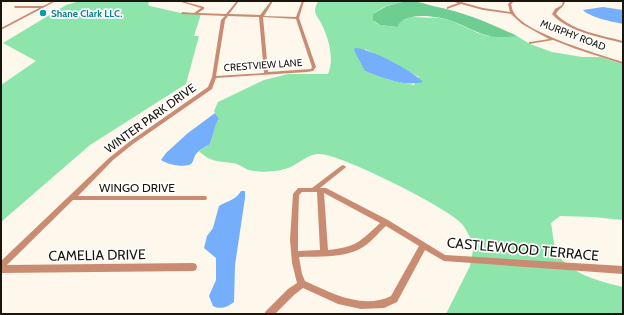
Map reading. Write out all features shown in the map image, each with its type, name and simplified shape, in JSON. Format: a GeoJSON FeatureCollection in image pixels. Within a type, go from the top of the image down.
{"type":"FeatureCollection","features":[{"type":"Feature","properties":{"kind":"street"},"geometry":{"type":"LineString","coordinates":[[1,29],[55,1]]}},
{"type":"Feature","properties":{"kind":"street"},"geometry":{"type":"LineString","coordinates":[[179,1],[203,8],[194,14]]}},
{"type":"Feature","properties":{"kind":"street","name":"WINTER PARK DRIVE"},"geometry":{"type":"LineString","coordinates":[[1,266],[70,198],[123,149],[205,92],[212,85],[221,26],[225,16],[238,1]]}},
{"type":"Feature","properties":{"kind":"street"},"geometry":{"type":"LineString","coordinates":[[266,74],[262,17],[272,1]]}},
{"type":"Feature","properties":{"kind":"street"},"geometry":{"type":"LineString","coordinates":[[197,6],[182,13],[297,18],[303,1]]}},
{"type":"Feature","properties":{"kind":"street"},"geometry":{"type":"LineString","coordinates":[[452,1],[462,2],[483,9],[512,13],[509,4],[513,1]]}},
{"type":"Feature","properties":{"kind":"street"},"geometry":{"type":"LineString","coordinates":[[564,1],[564,5],[555,11],[556,17],[572,26],[623,42]]}},
{"type":"Feature","properties":{"kind":"street"},"geometry":{"type":"LineString","coordinates":[[448,8],[462,2]]}},
{"type":"Feature","properties":{"kind":"street"},"geometry":{"type":"LineString","coordinates":[[15,7],[44,7]]}},
{"type":"Feature","properties":{"kind":"street","name":"MURPHY ROAD"},"geometry":{"type":"LineString","coordinates":[[512,13],[522,23],[554,39],[623,63]]}},
{"type":"Feature","properties":{"kind":"street","name":"CRESTVIEW LANE"},"geometry":{"type":"LineString","coordinates":[[214,77],[312,70],[314,67],[297,18]]}},
{"type":"Feature","properties":{"kind":"street"},"geometry":{"type":"LineString","coordinates":[[1,23],[13,23]]}},
{"type":"Feature","properties":{"kind":"street"},"geometry":{"type":"LineString","coordinates":[[606,37],[612,34]]}},
{"type":"Feature","properties":{"kind":"street"},"geometry":{"type":"LineString","coordinates":[[530,43],[554,39]]}},
{"type":"Feature","properties":{"kind":"street"},"geometry":{"type":"LineString","coordinates":[[344,167],[316,190],[300,190],[296,194],[294,230],[297,273],[302,284],[338,300],[361,305],[384,304],[394,299],[423,246]]}},
{"type":"Feature","properties":{"kind":"street"},"geometry":{"type":"LineString","coordinates":[[316,190],[324,253]]}},
{"type":"Feature","properties":{"kind":"street","name":"CASTLEWOOD TERRACE"},"geometry":{"type":"LineString","coordinates":[[316,190],[324,190],[385,222],[444,258],[623,270]]}},
{"type":"Feature","properties":{"kind":"street","name":"WINGO DRIVE"},"geometry":{"type":"LineString","coordinates":[[70,198],[204,198]]}},
{"type":"Feature","properties":{"kind":"street"},"geometry":{"type":"LineString","coordinates":[[296,254],[324,253],[350,249],[361,244],[385,222]]}},
{"type":"Feature","properties":{"kind":"street","name":"CAMELIA DRIVE"},"geometry":{"type":"LineString","coordinates":[[1,269],[193,267]]}},
{"type":"Feature","properties":{"kind":"street"},"geometry":{"type":"LineString","coordinates":[[269,314],[291,292],[302,284]]}},
{"type":"Feature","properties":{"kind":"green space"},"geometry":{"type":"Polygon","coordinates":[[[80,1],[149,1],[148,5],[150,6],[181,13],[201,14],[194,36],[199,36],[186,84],[90,145],[1,222],[1,85],[36,61],[3,43],[66,5],[80,1]]]}},
{"type":"Feature","properties":{"kind":"green space"},"geometry":{"type":"Polygon","coordinates":[[[318,1],[406,1],[386,6],[373,14],[375,22],[380,25],[396,27],[399,22],[410,17],[439,18],[450,20],[488,36],[517,36],[530,44],[552,52],[582,57],[600,57],[623,64],[623,220],[560,216],[551,223],[556,248],[559,256],[565,263],[588,277],[623,287],[623,314],[446,314],[470,266],[474,245],[464,226],[453,216],[416,194],[392,182],[347,162],[329,156],[318,154],[313,155],[289,168],[262,172],[249,170],[234,163],[214,160],[199,151],[210,144],[216,123],[219,120],[214,111],[218,102],[264,80],[288,74],[328,74],[331,54],[326,33],[315,9],[318,1]],[[365,49],[365,71],[390,80],[414,85],[419,77],[365,49]]]}},
{"type":"Feature","properties":{"kind":"green space"},"geometry":{"type":"Polygon","coordinates":[[[406,1],[420,2],[455,11],[486,22],[517,36],[490,36],[452,21],[430,16],[407,19],[401,22],[397,27],[380,25],[373,20],[373,14],[387,6],[406,1]]]}},
{"type":"Feature","properties":{"kind":"water"},"geometry":{"type":"Polygon","coordinates":[[[603,7],[623,10],[623,24],[596,17],[586,13],[583,10],[603,7]]]}},
{"type":"Feature","properties":{"kind":"water"},"geometry":{"type":"Polygon","coordinates":[[[355,48],[362,49],[391,61],[411,72],[423,82],[401,83],[365,71],[354,50],[355,48]]]}},
{"type":"Feature","properties":{"kind":"water"},"geometry":{"type":"Polygon","coordinates":[[[215,113],[219,119],[210,144],[197,153],[192,163],[186,166],[181,166],[161,160],[166,153],[188,133],[215,113]]]}},
{"type":"Feature","properties":{"kind":"water"},"geometry":{"type":"Polygon","coordinates":[[[241,191],[245,191],[245,198],[235,265],[234,302],[227,307],[218,308],[213,306],[209,296],[216,280],[216,258],[204,248],[207,236],[213,228],[219,206],[234,198],[241,191]]]}},
{"type":"Feature","properties":{"kind":"place","name":"Shane Clark LLC."},"geometry":{"type":"Point","coordinates":[43,13]}}]}
